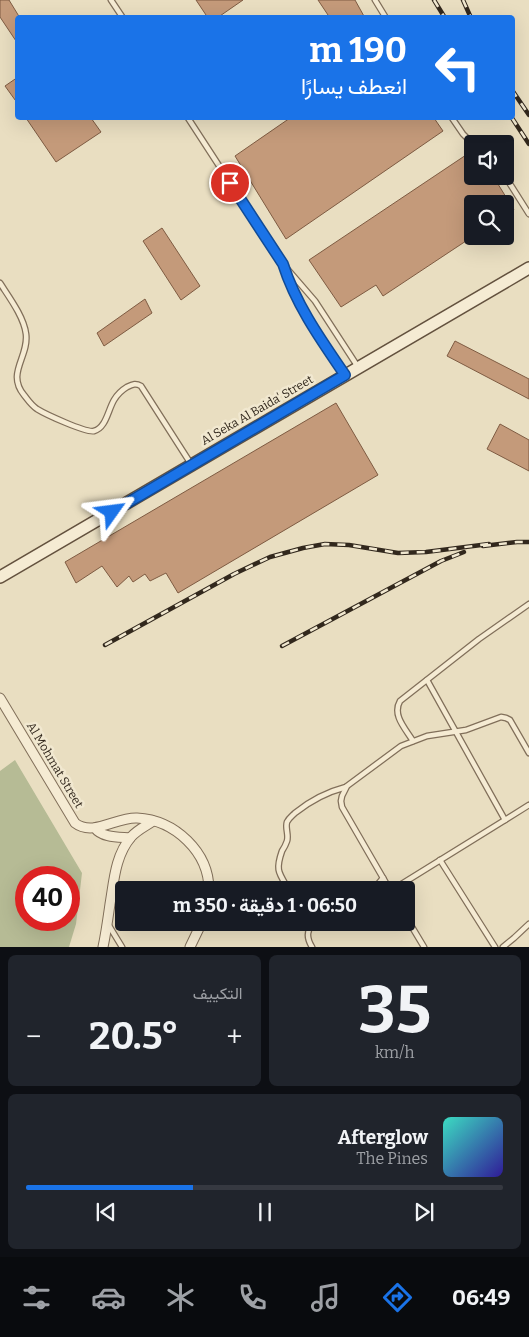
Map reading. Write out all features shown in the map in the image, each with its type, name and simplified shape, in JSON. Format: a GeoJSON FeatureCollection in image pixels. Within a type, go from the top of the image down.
{"type":"FeatureCollection","features":[{"type":"Feature","properties":{"kind":"street","name":"Al Seka Al Baida' Street"},"geometry":{"type":"LineString","coordinates":[[0,577],[529,268]]}},
{"type":"Feature","properties":{"kind":"street","name":"Al Mohmat Street"},"geometry":{"type":"LineString","coordinates":[[0,698],[75,823],[87,829],[95,828],[104,835],[130,838]]}},
{"type":"Feature","properties":{"kind":"street"},"geometry":{"type":"LineString","coordinates":[[95,828],[125,819],[137,818],[153,821],[170,828],[190,842],[203,862],[208,881]]}},
{"type":"Feature","properties":{"kind":"street"},"geometry":{"type":"LineString","coordinates":[[103,947],[118,860],[130,838],[153,821]]}},
{"type":"Feature","properties":{"kind":"street"},"geometry":{"type":"LineString","coordinates":[[190,947],[198,931]]}},
{"type":"Feature","properties":{"kind":"lane"},"geometry":{"type":"LineString","coordinates":[[111,0],[121,15]]}},
{"type":"Feature","properties":{"kind":"lane"},"geometry":{"type":"LineString","coordinates":[[375,0],[384,15]]}},
{"type":"Feature","properties":{"kind":"lane"},"geometry":{"type":"LineString","coordinates":[[189,120],[283,264],[315,301],[358,367]]}},
{"type":"Feature","properties":{"kind":"lane"},"geometry":{"type":"LineString","coordinates":[[453,120],[464,135]]}},
{"type":"Feature","properties":{"kind":"lane"},"geometry":{"type":"LineString","coordinates":[[511,185],[529,214]]}},
{"type":"Feature","properties":{"kind":"lane"},"geometry":{"type":"LineString","coordinates":[[283,264],[298,301],[345,375]]}},
{"type":"Feature","properties":{"kind":"lane"},"geometry":{"type":"LineString","coordinates":[[0,283],[24,326],[26,342],[16,380],[20,390],[32,405],[85,430],[93,431],[103,425],[114,400],[120,392],[132,384],[137,384],[141,386],[192,465]]}},
{"type":"Feature","properties":{"kind":"lane"},"geometry":{"type":"LineString","coordinates":[[413,741],[398,718],[396,710],[397,705],[404,696],[529,604]]}},
{"type":"Feature","properties":{"kind":"lane"},"geometry":{"type":"LineString","coordinates":[[427,680],[505,820]]}},
{"type":"Feature","properties":{"kind":"lane"},"geometry":{"type":"LineString","coordinates":[[283,881],[280,876],[278,863],[288,839],[286,828],[289,819],[315,799],[330,791],[347,786],[391,753],[413,741],[472,728],[501,717],[506,718],[513,724],[529,754]]}},
{"type":"Feature","properties":{"kind":"lane"},"geometry":{"type":"LineString","coordinates":[[347,786],[342,796],[342,807],[385,881]]}},
{"type":"Feature","properties":{"kind":"lane"},"geometry":{"type":"LineString","coordinates":[[406,881],[529,805]]}},
{"type":"Feature","properties":{"kind":"lane"},"geometry":{"type":"LineString","coordinates":[[440,860],[495,947]]}},
{"type":"Feature","properties":{"kind":"lane"},"geometry":{"type":"LineString","coordinates":[[108,922],[122,947]]}},
{"type":"Feature","properties":{"kind":"lane"},"geometry":{"type":"LineString","coordinates":[[503,947],[529,924]]}},
{"type":"Feature","properties":{"kind":"lane"},"geometry":{"type":"LineString","coordinates":[[309,931],[308,936],[312,947]]}},
{"type":"Feature","properties":{"kind":"lane"},"geometry":{"type":"LineString","coordinates":[[414,931],[424,947]]}},
{"type":"Feature","properties":{"kind":"green space"},"geometry":{"type":"Polygon","coordinates":[[[15,760],[78,866],[15,866],[15,931],[74,931],[69,947],[0,947],[0,771],[15,760]]]}},
{"type":"Feature","properties":{"kind":"green space"},"geometry":{"type":"Polygon","coordinates":[[[80,870],[82,873],[80,890],[80,870]]]}},
{"type":"Feature","properties":{"kind":"building"},"geometry":{"type":"Polygon","coordinates":[[[0,0],[9,0],[18,15],[15,15],[15,40],[0,17],[0,0]]]}},
{"type":"Feature","properties":{"kind":"building"},"geometry":{"type":"Polygon","coordinates":[[[196,0],[243,0],[221,15],[206,15],[196,0]]]}},
{"type":"Feature","properties":{"kind":"building"},"geometry":{"type":"Polygon","coordinates":[[[318,0],[355,0],[363,15],[328,15],[318,0]]]}},
{"type":"Feature","properties":{"kind":"building"},"geometry":{"type":"Polygon","coordinates":[[[15,79],[15,100],[5,86],[15,79]]]}},
{"type":"Feature","properties":{"kind":"building"},"geometry":{"type":"Polygon","coordinates":[[[27,120],[92,120],[101,132],[56,162],[27,120]]]}},
{"type":"Feature","properties":{"kind":"building"},"geometry":{"type":"Polygon","coordinates":[[[287,120],[435,120],[443,131],[286,239],[235,156],[287,120]]]}},
{"type":"Feature","properties":{"kind":"building"},"geometry":{"type":"Polygon","coordinates":[[[464,156],[464,185],[499,185],[505,195],[464,195],[464,242],[383,296],[376,285],[341,307],[309,260],[464,156]]]}},
{"type":"Feature","properties":{"kind":"building"},"geometry":{"type":"Polygon","coordinates":[[[162,228],[200,286],[181,300],[143,241],[162,228]]]}},
{"type":"Feature","properties":{"kind":"building"},"geometry":{"type":"Polygon","coordinates":[[[145,299],[152,313],[104,346],[97,333],[145,299]]]}},
{"type":"Feature","properties":{"kind":"building"},"geometry":{"type":"Polygon","coordinates":[[[455,341],[529,379],[529,399],[447,356],[455,341]]]}},
{"type":"Feature","properties":{"kind":"building"},"geometry":{"type":"Polygon","coordinates":[[[336,403],[378,475],[178,593],[166,573],[150,581],[145,574],[133,582],[129,576],[117,587],[102,566],[76,583],[65,562],[336,403]]]}},
{"type":"Feature","properties":{"kind":"building"},"geometry":{"type":"Polygon","coordinates":[[[500,424],[529,440],[529,471],[487,449],[500,424]]]}},
{"type":"Feature","properties":{"kind":"railway"},"geometry":{"type":"LineString","coordinates":[[434,0],[443,15]]}},
{"type":"Feature","properties":{"kind":"railway"},"geometry":{"type":"LineString","coordinates":[[463,0],[470,15]]}},
{"type":"Feature","properties":{"kind":"railway"},"geometry":{"type":"LineString","coordinates":[[515,94],[529,115]]}},
{"type":"Feature","properties":{"kind":"railway"},"geometry":{"type":"LineString","coordinates":[[513,120],[529,144]]}},
{"type":"Feature","properties":{"kind":"railway"},"geometry":{"type":"LineString","coordinates":[[483,546],[529,542]]}},
{"type":"Feature","properties":{"kind":"railway"},"geometry":{"type":"LineString","coordinates":[[105,645],[234,574],[270,557],[303,548],[325,544],[349,545],[398,553],[426,552],[489,544]]}},
{"type":"Feature","properties":{"kind":"railway"},"geometry":{"type":"LineString","coordinates":[[282,646],[441,561],[464,552]]}},
{"type":"Feature","properties":{"kind":"route"},"geometry":{"type":"LineString","coordinates":[[112,512],[345,375],[298,301],[283,264],[230,183]]}}]}
